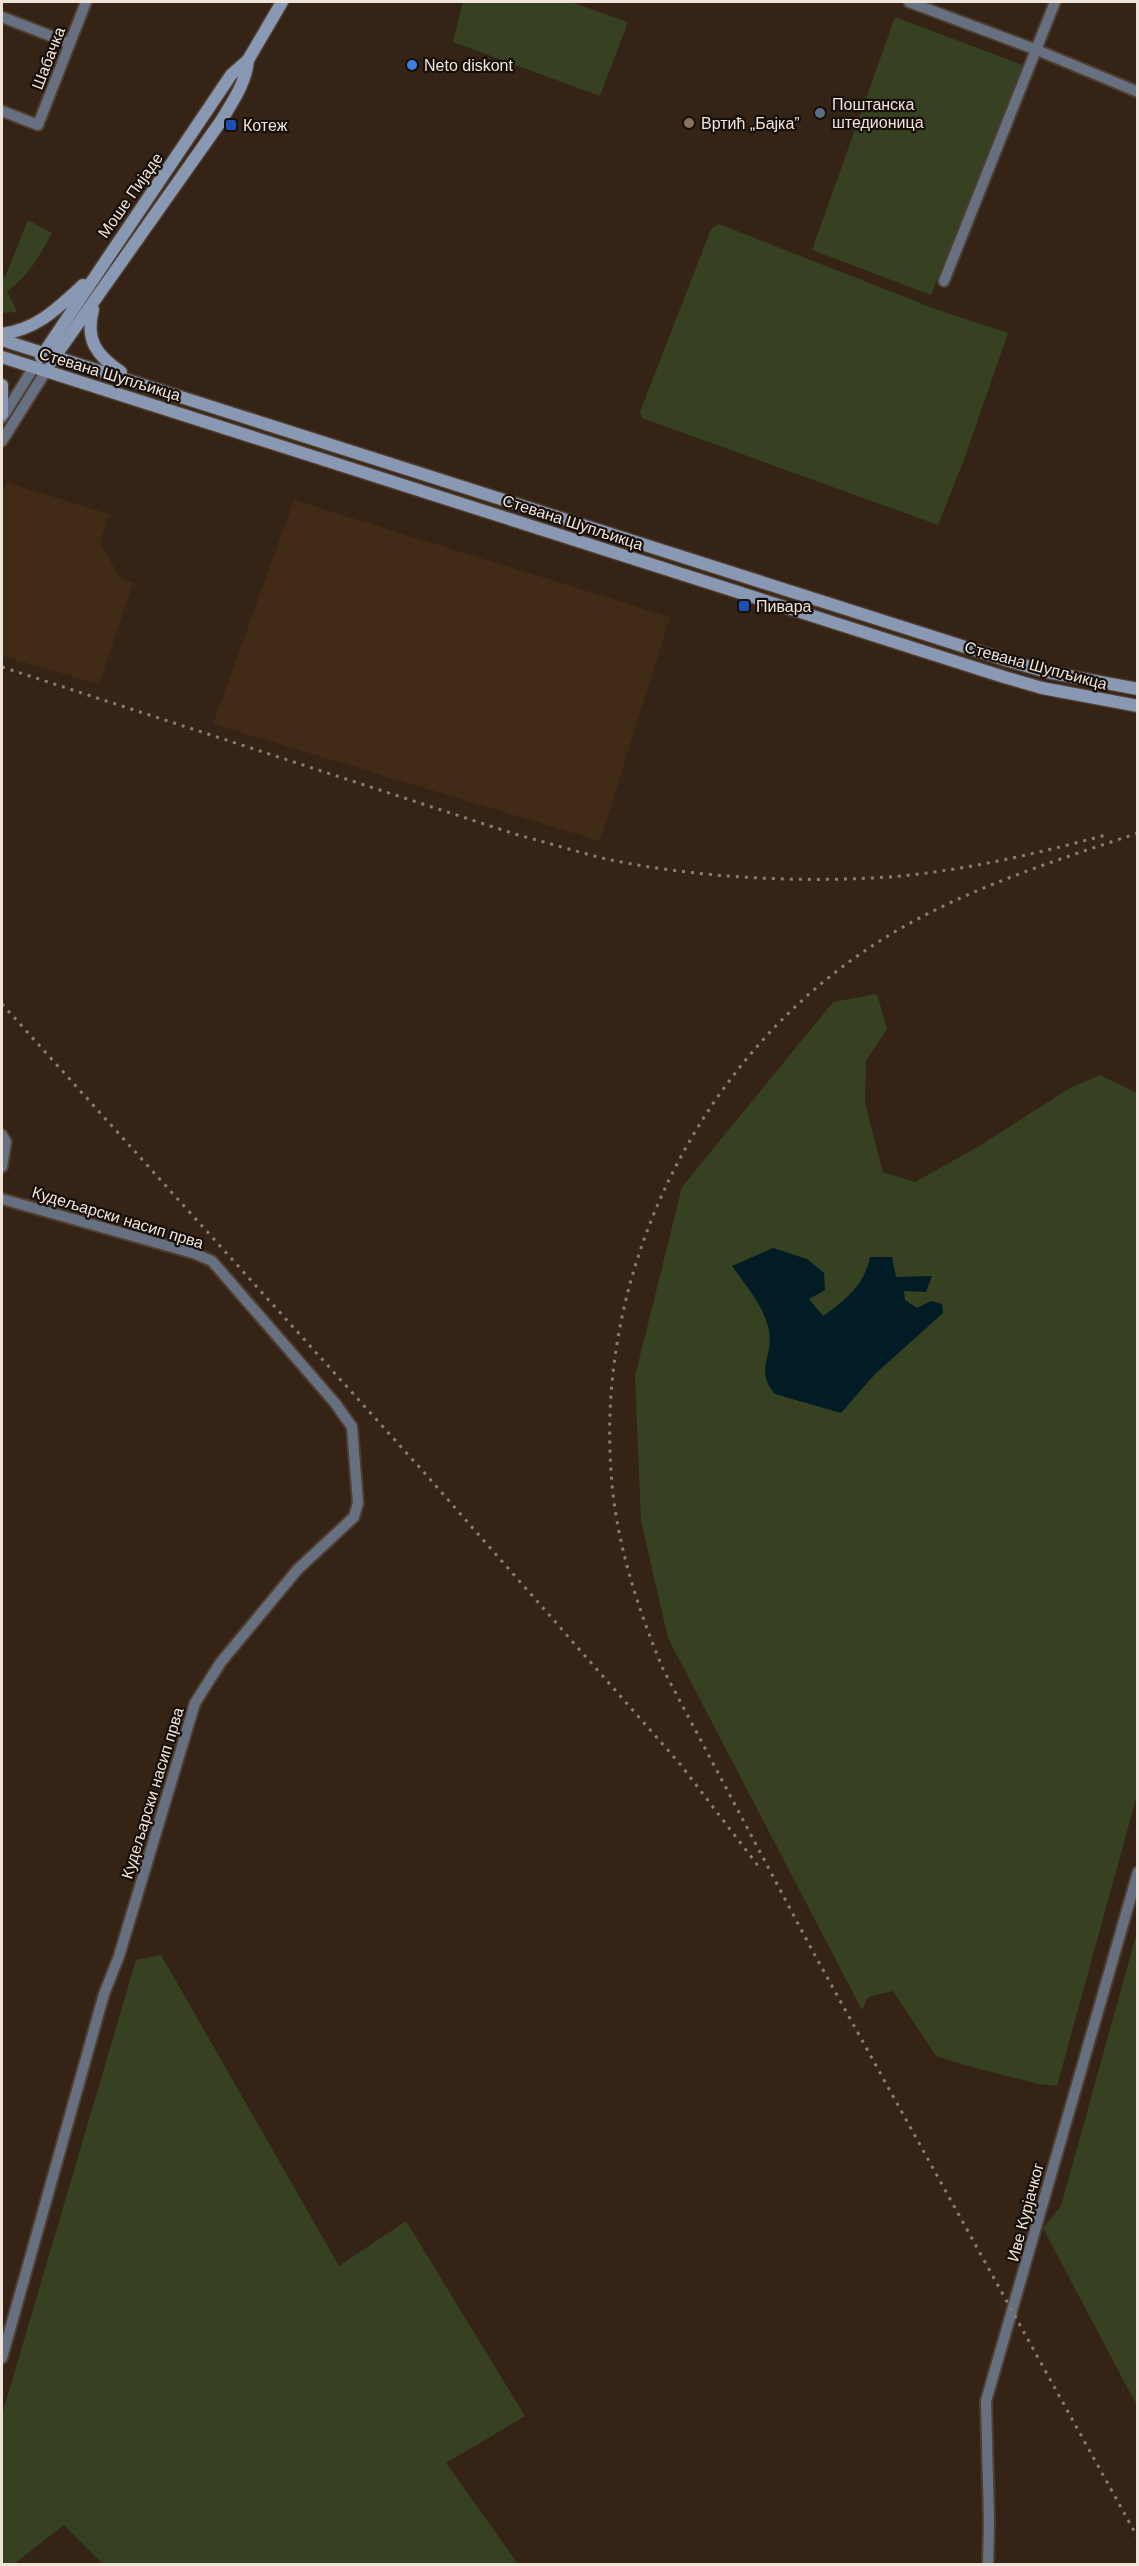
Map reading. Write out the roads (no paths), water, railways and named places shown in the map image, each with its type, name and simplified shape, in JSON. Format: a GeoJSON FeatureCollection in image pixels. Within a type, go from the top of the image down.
{"type":"FeatureCollection","features":[{"type":"Feature","properties":{"kind":"main road","name":"Моше Пијаде"},"geometry":{"type":"LineString","coordinates":[[49,354],[99,270],[231,75],[248,60],[282,2]]}},
{"type":"Feature","properties":{"kind":"main road","name":"Моше Пијаде"},"geometry":{"type":"LineString","coordinates":[[49,354],[96,301],[239,93],[247,71],[248,60]]}},
{"type":"Feature","properties":{"kind":"main road"},"geometry":{"type":"LineString","coordinates":[[2,334],[15,332],[40,322],[54,313],[99,270]]}},
{"type":"Feature","properties":{"kind":"main road"},"geometry":{"type":"LineString","coordinates":[[96,301],[89,324],[92,341],[109,364],[137,382]]}},
{"type":"Feature","properties":{"kind":"main road","name":"Стевана Шупљикца"},"geometry":{"type":"LineString","coordinates":[[2,340],[1009,661],[1047,672],[1137,689]]}},
{"type":"Feature","properties":{"kind":"main road"},"geometry":{"type":"LineString","coordinates":[[40,369],[49,354]]}},
{"type":"Feature","properties":{"kind":"main road","name":"Стевана Шупљикца"},"geometry":{"type":"LineString","coordinates":[[2,357],[1004,677],[1081,696],[1137,706]]}},
{"type":"Feature","properties":{"kind":"main road"},"geometry":{"type":"LineString","coordinates":[[2,385],[2,416]]}},
{"type":"Feature","properties":{"kind":"street","name":"Шабачка"},"geometry":{"type":"LineString","coordinates":[[2,111],[38,125],[86,2]]}},
{"type":"Feature","properties":{"kind":"street"},"geometry":{"type":"LineString","coordinates":[[909,2],[1036,50],[1137,92]]}},
{"type":"Feature","properties":{"kind":"street"},"geometry":{"type":"LineString","coordinates":[[944,281],[1055,2]]}},
{"type":"Feature","properties":{"kind":"street"},"geometry":{"type":"LineString","coordinates":[[2,17],[69,43]]}},
{"type":"Feature","properties":{"kind":"street"},"geometry":{"type":"LineString","coordinates":[[2,416],[40,369]]}},
{"type":"Feature","properties":{"kind":"street"},"geometry":{"type":"LineString","coordinates":[[2,441],[40,369]]}},
{"type":"Feature","properties":{"kind":"street"},"geometry":{"type":"LineString","coordinates":[[2,1135],[6,1142],[2,1167]]}},
{"type":"Feature","properties":{"kind":"street","name":"Кудељарски насип прва"},"geometry":{"type":"LineString","coordinates":[[2,1198],[181,1250],[212,1262],[335,1403],[352,1427],[358,1503],[354,1517],[298,1569],[221,1662],[195,1703],[120,1956],[104,1994],[2,2358]]}},
{"type":"Feature","properties":{"kind":"street","name":"Иве Курјачког"},"geometry":{"type":"LineString","coordinates":[[988,2565],[986,2401],[989,2386],[1013,2313],[1137,1872]]}},
{"type":"Feature","properties":{"kind":"water"},"geometry":{"type":"Polygon","coordinates":[[[773,1248],[807,1259],[824,1273],[825,1290],[809,1299],[823,1316],[859,1284],[870,1257],[892,1257],[896,1277],[932,1276],[926,1292],[904,1291],[905,1300],[917,1308],[931,1301],[942,1304],[943,1313],[875,1374],[841,1413],[775,1394],[769,1386],[765,1371],[770,1340],[767,1322],[754,1297],[732,1266],[773,1248]]]}},
{"type":"Feature","properties":{"kind":"railway"},"geometry":{"type":"LineString","coordinates":[[2,667],[518,835],[598,857],[670,870],[788,879],[901,876],[1005,860],[1106,835]]}},
{"type":"Feature","properties":{"kind":"railway"},"geometry":{"type":"LineString","coordinates":[[1138,833],[991,885],[920,918],[886,937],[853,959],[796,1006],[746,1059],[703,1119],[667,1184],[639,1252],[621,1324],[611,1397],[611,1471],[617,1522],[636,1597],[663,1669],[812,1950],[1138,2538]]}},
{"type":"Feature","properties":{"kind":"railway"},"geometry":{"type":"LineString","coordinates":[[2,1004],[421,1469],[680,1764],[759,1867]]}},
{"type":"Feature","properties":{"kind":"place","name":"Neto diskont"},"geometry":{"type":"Point","coordinates":[412,65]}},
{"type":"Feature","properties":{"kind":"place","name":"Поштанска штедионица"},"geometry":{"type":"Point","coordinates":[820,113]}},
{"type":"Feature","properties":{"kind":"place","name":"Вртић „Бајка”"},"geometry":{"type":"Point","coordinates":[689,123]}},
{"type":"Feature","properties":{"kind":"place","name":"Котеж"},"geometry":{"type":"Point","coordinates":[231,125]}},
{"type":"Feature","properties":{"kind":"place","name":"Пивара"},"geometry":{"type":"Point","coordinates":[744,606]}}]}
